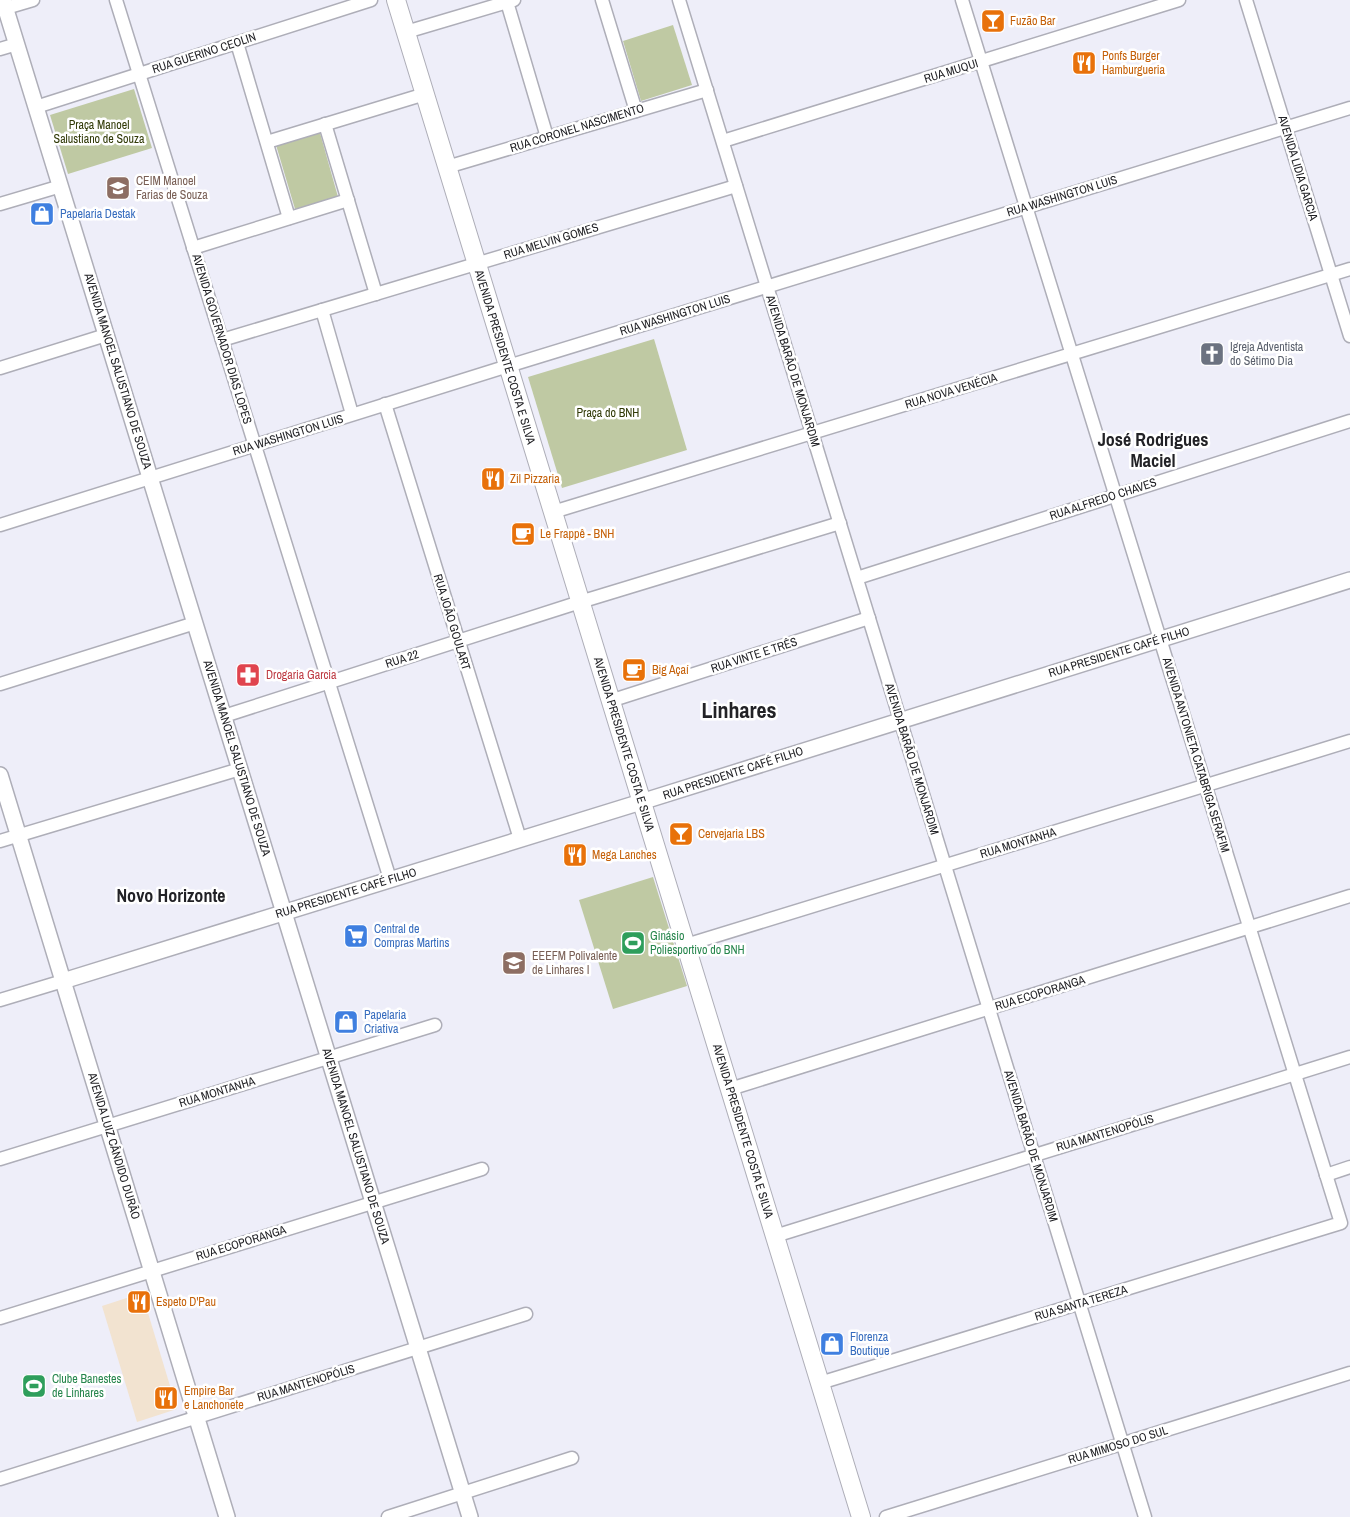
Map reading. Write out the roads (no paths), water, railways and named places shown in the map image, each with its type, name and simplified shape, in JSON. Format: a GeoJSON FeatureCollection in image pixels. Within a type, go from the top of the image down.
{"type":"FeatureCollection","features":[{"type":"Feature","properties":{"kind":"main road","name":"AVENIDA PRESIDENTE COSTA E SILVA"},"geometry":{"type":"LineString","coordinates":[[396,0],[862,1517]]}},
{"type":"Feature","properties":{"kind":"street"},"geometry":{"type":"LineString","coordinates":[[5,4],[33,0]]}},
{"type":"Feature","properties":{"kind":"street","name":"AVENIDA GOVERNADOR DIAS LOPES"},"geometry":{"type":"LineString","coordinates":[[116,0],[390,879]]}},
{"type":"Feature","properties":{"kind":"street","name":"RUA GUERINO CEOLIN"},"geometry":{"type":"LineString","coordinates":[[36,107],[371,0]]}},
{"type":"Feature","properties":{"kind":"street"},"geometry":{"type":"LineString","coordinates":[[602,0],[636,111]]}},
{"type":"Feature","properties":{"kind":"street","name":"AVENIDA BARÃO DE MONJARDIM"},"geometry":{"type":"LineString","coordinates":[[679,0],[1145,1517]]}},
{"type":"Feature","properties":{"kind":"street","name":"AVENIDA ANTONIETA CATABRIGA SERAFIM"},"geometry":{"type":"LineString","coordinates":[[962,0],[1341,1223]]}},
{"type":"Feature","properties":{"kind":"street","name":"RUA MUQUI"},"geometry":{"type":"LineString","coordinates":[[722,141],[1179,0]]}},
{"type":"Feature","properties":{"kind":"street","name":"AVENIDA LIDIA GARCIA"},"geometry":{"type":"LineString","coordinates":[[1246,0],[1350,336]]}},
{"type":"Feature","properties":{"kind":"street"},"geometry":{"type":"LineString","coordinates":[[406,32],[510,1],[547,137]]}},
{"type":"Feature","properties":{"kind":"street","name":"AVENIDA MANOEL SALUSTIANO DE SOUZA"},"geometry":{"type":"LineString","coordinates":[[5,4],[470,1517]]}},
{"type":"Feature","properties":{"kind":"street"},"geometry":{"type":"LineString","coordinates":[[237,43],[290,218]]}},
{"type":"Feature","properties":{"kind":"street"},"geometry":{"type":"LineString","coordinates":[[0,49],[17,44]]}},
{"type":"Feature","properties":{"kind":"street","name":"RUA CORONEL NASCIMENTO"},"geometry":{"type":"LineString","coordinates":[[447,167],[707,90]]}},
{"type":"Feature","properties":{"kind":"street"},"geometry":{"type":"LineString","coordinates":[[267,142],[425,94]]}},
{"type":"Feature","properties":{"kind":"street","name":"RUA WASHINGTON LUIS"},"geometry":{"type":"LineString","coordinates":[[0,525],[352,414],[1350,108]]}},
{"type":"Feature","properties":{"kind":"street"},"geometry":{"type":"LineString","coordinates":[[325,124],[376,294]]}},
{"type":"Feature","properties":{"kind":"street"},"geometry":{"type":"LineString","coordinates":[[0,204],[61,186]]}},
{"type":"Feature","properties":{"kind":"street","name":"RUA MELVIN GOMES"},"geometry":{"type":"LineString","coordinates":[[222,340],[736,186]]}},
{"type":"Feature","properties":{"kind":"street"},"geometry":{"type":"LineString","coordinates":[[193,248],[348,200]]}},
{"type":"Feature","properties":{"kind":"street","name":"RUA NOVA VENÉCIA"},"geometry":{"type":"LineString","coordinates":[[553,512],[1350,269]]}},
{"type":"Feature","properties":{"kind":"street"},"geometry":{"type":"LineString","coordinates":[[322,310],[352,414]]}},
{"type":"Feature","properties":{"kind":"street"},"geometry":{"type":"LineString","coordinates":[[0,368],[106,335]]}},
{"type":"Feature","properties":{"kind":"street","name":"RUA JOÃO GOULART"},"geometry":{"type":"LineString","coordinates":[[385,404],[520,839]]}},
{"type":"Feature","properties":{"kind":"street","name":"RUA ALFREDO CHAVES"},"geometry":{"type":"LineString","coordinates":[[857,578],[1350,421]]}},
{"type":"Feature","properties":{"kind":"street"},"geometry":{"type":"LineString","coordinates":[[580,602],[840,523]]}},
{"type":"Feature","properties":{"kind":"street","name":"RUA PRESIDENTE CAFÉ FILHO"},"geometry":{"type":"LineString","coordinates":[[0,1000],[642,802],[1350,580]]}},
{"type":"Feature","properties":{"kind":"street","name":"RUA 22"},"geometry":{"type":"LineString","coordinates":[[224,716],[580,602]]}},
{"type":"Feature","properties":{"kind":"street","name":"RUA VINTE E TRÊS"},"geometry":{"type":"LineString","coordinates":[[610,701],[869,618]]}},
{"type":"Feature","properties":{"kind":"street"},"geometry":{"type":"LineString","coordinates":[[0,684],[196,624]]}},
{"type":"Feature","properties":{"kind":"street","name":"RUA MONTANHA"},"geometry":{"type":"LineString","coordinates":[[686,945],[1350,740]]}},
{"type":"Feature","properties":{"kind":"street"},"geometry":{"type":"LineString","coordinates":[[0,841],[240,768]]}},
{"type":"Feature","properties":{"kind":"street","name":"AVENIDA LUIZ CÂNDIDO DURÃO"},"geometry":{"type":"LineString","coordinates":[[0,775],[227,1517]]}},
{"type":"Feature","properties":{"kind":"street","name":"RUA ECOPORANGA"},"geometry":{"type":"LineString","coordinates":[[730,1089],[1350,896]]}},
{"type":"Feature","properties":{"kind":"street","name":"RUA MONTANHA"},"geometry":{"type":"LineString","coordinates":[[0,1159],[435,1025]]}},
{"type":"Feature","properties":{"kind":"street","name":"RUA MANTENOPÓLIS"},"geometry":{"type":"LineString","coordinates":[[775,1236],[1350,1057]]}},
{"type":"Feature","properties":{"kind":"street"},"geometry":{"type":"LineString","coordinates":[[1326,1175],[1350,1167]]}},
{"type":"Feature","properties":{"kind":"street","name":"RUA ECOPORANGA"},"geometry":{"type":"LineString","coordinates":[[0,1318],[482,1168]]}},
{"type":"Feature","properties":{"kind":"street","name":"RUA SANTA TEREZA"},"geometry":{"type":"LineString","coordinates":[[820,1383],[1341,1223]]}},
{"type":"Feature","properties":{"kind":"street","name":"RUA MANTENOPÓLIS"},"geometry":{"type":"LineString","coordinates":[[0,1479],[526,1314]]}},
{"type":"Feature","properties":{"kind":"street","name":"RUA MIMOSO DO SUL"},"geometry":{"type":"LineString","coordinates":[[886,1517],[1350,1373]]}},
{"type":"Feature","properties":{"kind":"street"},"geometry":{"type":"LineString","coordinates":[[388,1517],[572,1458]]}},
{"type":"Feature","properties":{"kind":"place","name":"Fuzão Bar"},"geometry":{"type":"Point","coordinates":[993,21]}},
{"type":"Feature","properties":{"kind":"place","name":"Ponfs Burger Hamburgueria"},"geometry":{"type":"Point","coordinates":[1084,63]}},
{"type":"Feature","properties":{"kind":"place","name":"CEIM Manoel Farias de Souza"},"geometry":{"type":"Point","coordinates":[118,188]}},
{"type":"Feature","properties":{"kind":"place","name":"Papelaria Destak"},"geometry":{"type":"Point","coordinates":[42,214]}},
{"type":"Feature","properties":{"kind":"place","name":"Igreja Adventista do Sétimo Dia"},"geometry":{"type":"Point","coordinates":[1212,354]}},
{"type":"Feature","properties":{"kind":"place","name":"Zil Pizzaria"},"geometry":{"type":"Point","coordinates":[493,479]}},
{"type":"Feature","properties":{"kind":"place","name":"Le Frappê - BNH"},"geometry":{"type":"Point","coordinates":[523,534]}},
{"type":"Feature","properties":{"kind":"place","name":"Big Açaí"},"geometry":{"type":"Point","coordinates":[634,670]}},
{"type":"Feature","properties":{"kind":"place","name":"Drogaria Garcia"},"geometry":{"type":"Point","coordinates":[248,675]}},
{"type":"Feature","properties":{"kind":"place","name":"Cervejaria LBS"},"geometry":{"type":"Point","coordinates":[681,834]}},
{"type":"Feature","properties":{"kind":"place","name":"Mega Lanches"},"geometry":{"type":"Point","coordinates":[575,855]}},
{"type":"Feature","properties":{"kind":"place","name":"Central de Compras Martins"},"geometry":{"type":"Point","coordinates":[356,936]}},
{"type":"Feature","properties":{"kind":"place","name":"Ginásio Poliesportivo do BNH"},"geometry":{"type":"Point","coordinates":[633,943]}},
{"type":"Feature","properties":{"kind":"place","name":"EEEFM Polivalente de Linhares I"},"geometry":{"type":"Point","coordinates":[514,963]}},
{"type":"Feature","properties":{"kind":"place","name":"Papelaria Criativa"},"geometry":{"type":"Point","coordinates":[346,1022]}},
{"type":"Feature","properties":{"kind":"place","name":"Espeto D'Pau"},"geometry":{"type":"Point","coordinates":[139,1302]}},
{"type":"Feature","properties":{"kind":"place","name":"Florenza Boutique"},"geometry":{"type":"Point","coordinates":[832,1344]}},
{"type":"Feature","properties":{"kind":"place","name":"Clube Banestes de Linhares"},"geometry":{"type":"Point","coordinates":[34,1386]}},
{"type":"Feature","properties":{"kind":"place","name":"Empire Bar e Lanchonete"},"geometry":{"type":"Point","coordinates":[166,1398]}},
{"type":"Feature","properties":{"kind":"district","name":"José Rodrigues Maciel"},"geometry":{"type":"Point","coordinates":[1153,449]}},
{"type":"Feature","properties":{"kind":"district","name":"Linhares"},"geometry":{"type":"Point","coordinates":[739,710]}},
{"type":"Feature","properties":{"kind":"district","name":"Novo Horizonte"},"geometry":{"type":"Point","coordinates":[171,895]}},
{"type":"Feature","properties":{"kind":"park label","name":"Praça Manoel Salustiano de Souza"},"geometry":{"type":"Point","coordinates":[99,132]}},
{"type":"Feature","properties":{"kind":"park label","name":"Praça do BNH"},"geometry":{"type":"Point","coordinates":[608,413]}}]}
